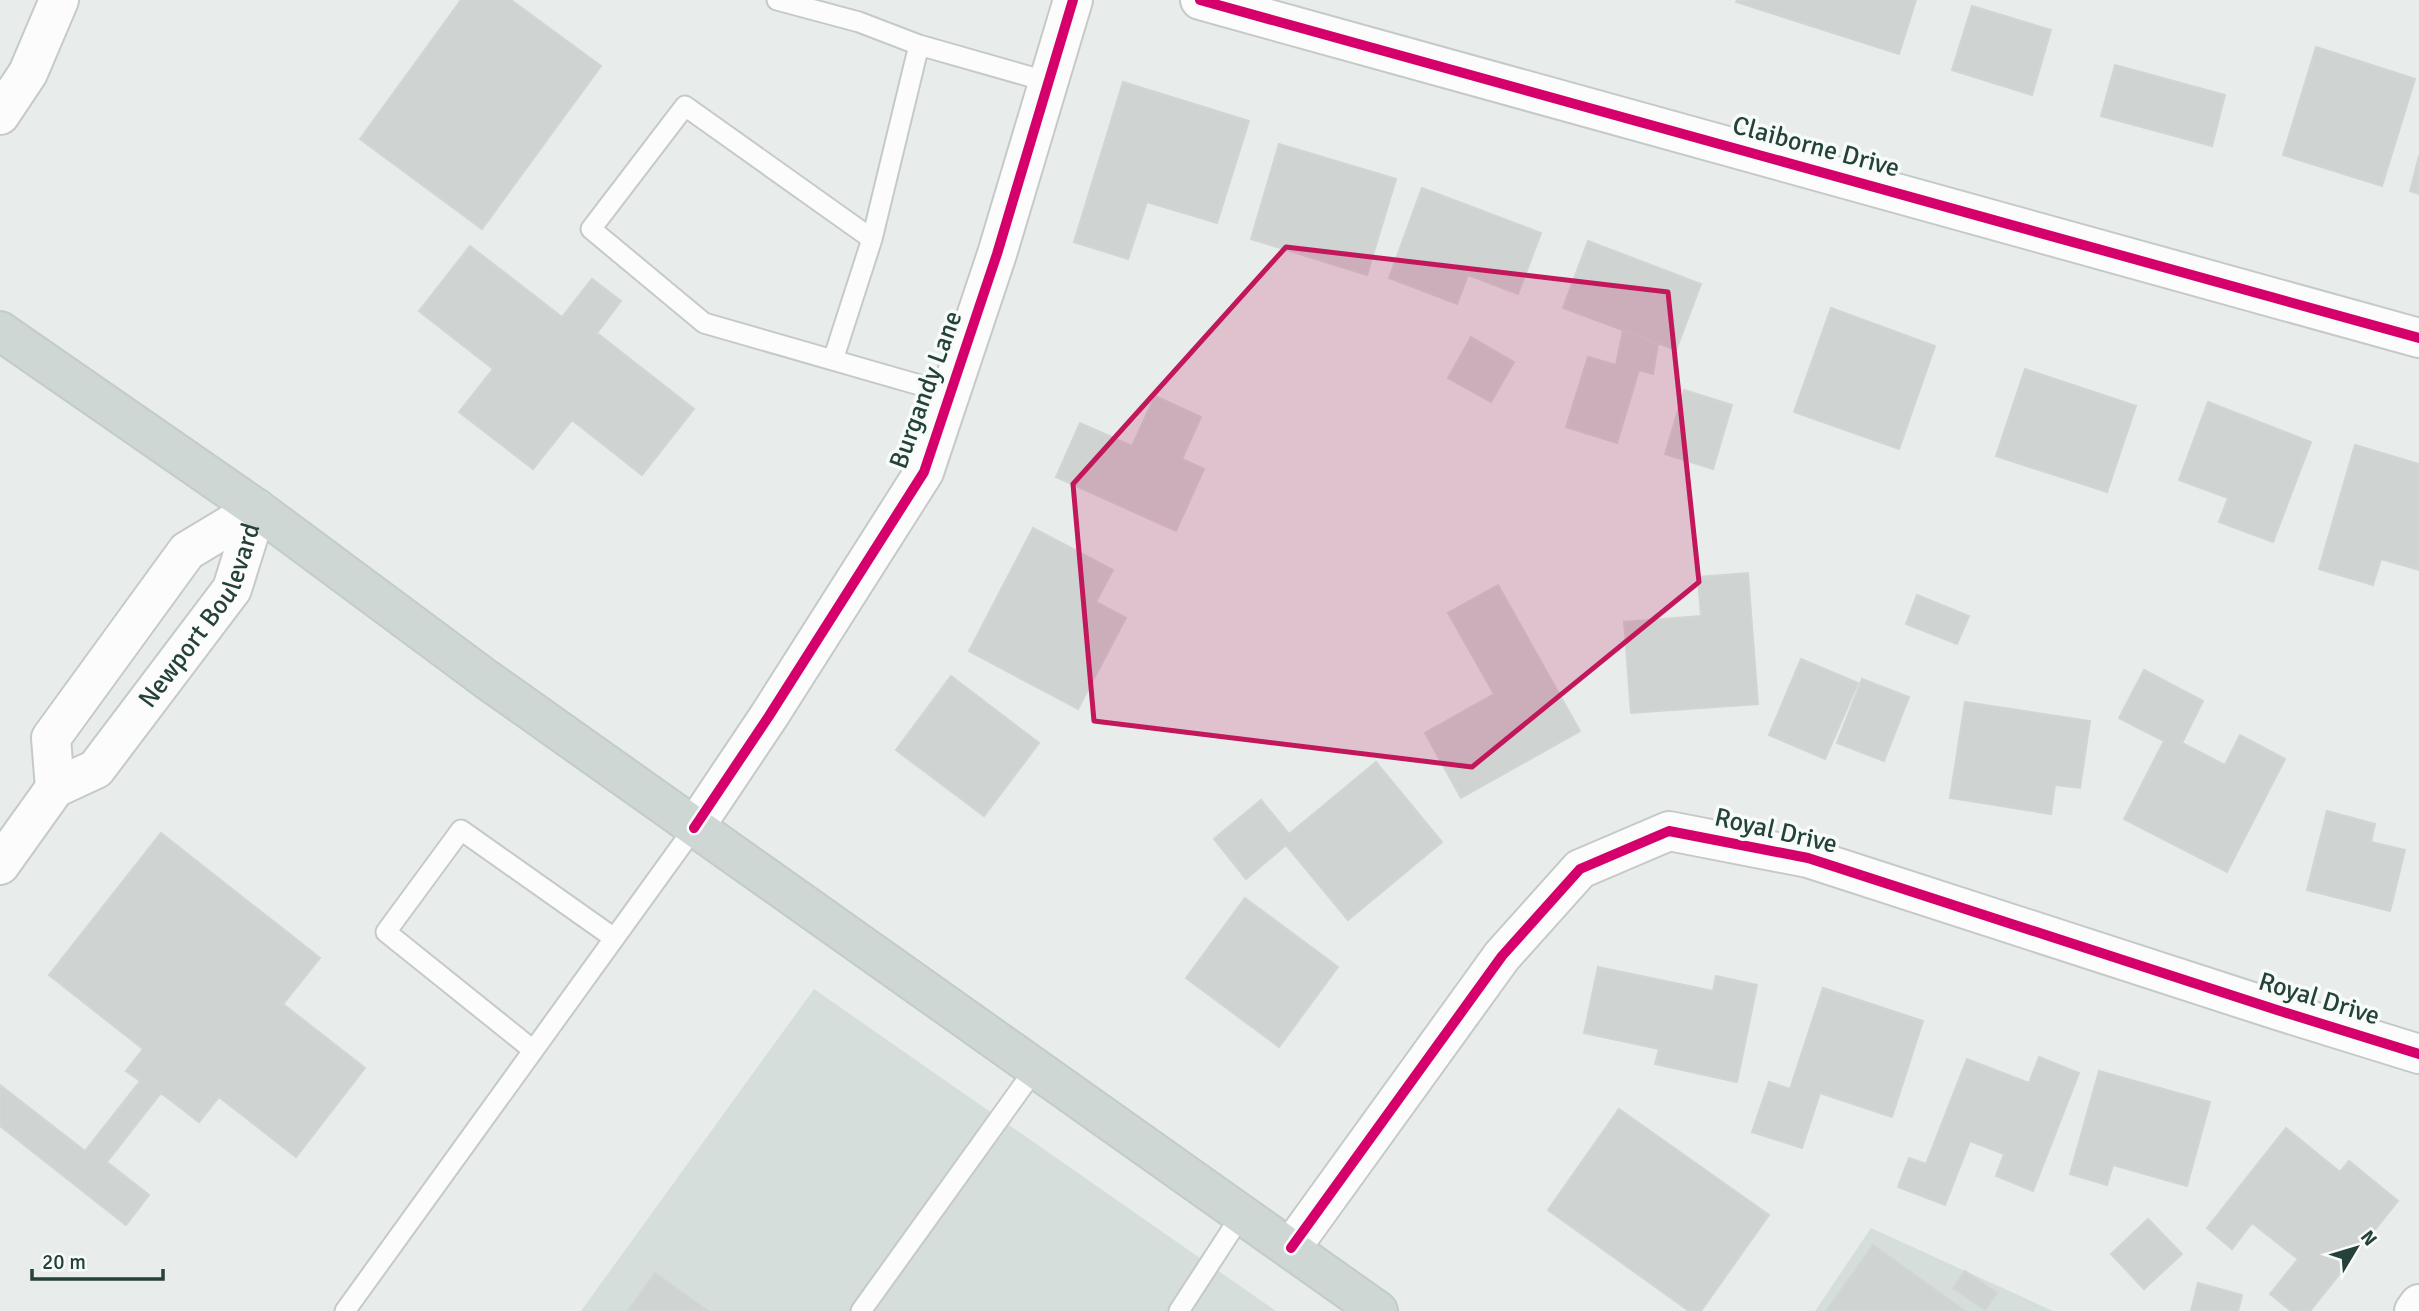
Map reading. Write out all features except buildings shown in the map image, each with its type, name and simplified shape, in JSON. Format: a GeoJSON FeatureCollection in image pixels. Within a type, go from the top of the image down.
{"type":"FeatureCollection","features":[{"type":"Feature","properties":{"kind":"main road"},"geometry":{"type":"LineString","coordinates":[[0,331],[257,509],[486,679],[694,828],[1378,1311]]}},
{"type":"Feature","properties":{"kind":"street"},"geometry":{"type":"LineString","coordinates":[[0,115],[28,73],[59,0]]}},
{"type":"Feature","properties":{"kind":"street","name":"Burgandy Lane"},"geometry":{"type":"LineString","coordinates":[[694,828],[769,716],[924,472],[998,254],[1073,0]]}},
{"type":"Feature","properties":{"kind":"street","name":"Claiborne Drive"},"geometry":{"type":"LineString","coordinates":[[1200,0],[2419,338]]}},
{"type":"Feature","properties":{"kind":"street","name":"Newport Boulevard"},"geometry":{"type":"LineString","coordinates":[[55,788],[51,738],[187,551],[257,509]]}},
{"type":"Feature","properties":{"kind":"street","name":"Newport Boulevard"},"geometry":{"type":"LineString","coordinates":[[0,864],[55,788],[96,769],[232,589],[257,509]]}},
{"type":"Feature","properties":{"kind":"street","name":"Royal Drive"},"geometry":{"type":"LineString","coordinates":[[1291,1248],[1502,956],[1580,869],[1669,831],[1808,858],[2419,1054]]}},
{"type":"Feature","properties":{"kind":"street"},"geometry":{"type":"LineString","coordinates":[[2414,1311],[2419,1304]]}},
{"type":"Feature","properties":{"kind":"lane"},"geometry":{"type":"LineString","coordinates":[[777,0],[859,22],[919,45],[1049,82]]}},
{"type":"Feature","properties":{"kind":"lane"},"geometry":{"type":"LineString","coordinates":[[833,360],[872,239],[919,45]]}},
{"type":"Feature","properties":{"kind":"lane"},"geometry":{"type":"LineString","coordinates":[[872,239],[685,106],[591,229],[704,323],[951,394]]}},
{"type":"Feature","properties":{"kind":"lane"},"geometry":{"type":"LineString","coordinates":[[345,1311],[694,828]]}},
{"type":"Feature","properties":{"kind":"lane"},"geometry":{"type":"LineString","coordinates":[[533,1050],[386,932],[461,830],[614,938]]}},
{"type":"Feature","properties":{"kind":"lane"},"geometry":{"type":"LineString","coordinates":[[861,1311],[1035,1069]]}},
{"type":"Feature","properties":{"kind":"lane"},"geometry":{"type":"LineString","coordinates":[[1179,1311],[1242,1214]]}},
{"type":"Feature","properties":{"kind":"highlighted area"},"geometry":{"type":"Polygon","coordinates":[[[1286,247],[1668,292],[1699,582],[1472,767],[1094,721],[1073,484],[1286,247]]]}},
{"type":"Feature","properties":{"kind":"shaded area"},"geometry":{"type":"Polygon","coordinates":[[[814,989],[1276,1311],[581,1311],[814,989]]]}},
{"type":"Feature","properties":{"kind":"shaded area"},"geometry":{"type":"Polygon","coordinates":[[[1871,1228],[2053,1311],[1815,1311],[1871,1228]]]}},
{"type":"Feature","properties":{"kind":"cycle path"},"geometry":{"type":"LineString","coordinates":[[694,828],[769,716],[924,472],[997,254],[1073,0]]}},
{"type":"Feature","properties":{"kind":"cycle path"},"geometry":{"type":"LineString","coordinates":[[1200,0],[2419,338]]}},
{"type":"Feature","properties":{"kind":"cycle path"},"geometry":{"type":"LineString","coordinates":[[1291,1248],[1502,956],[1580,869],[1669,831],[1808,858],[2419,1054]]}}]}
